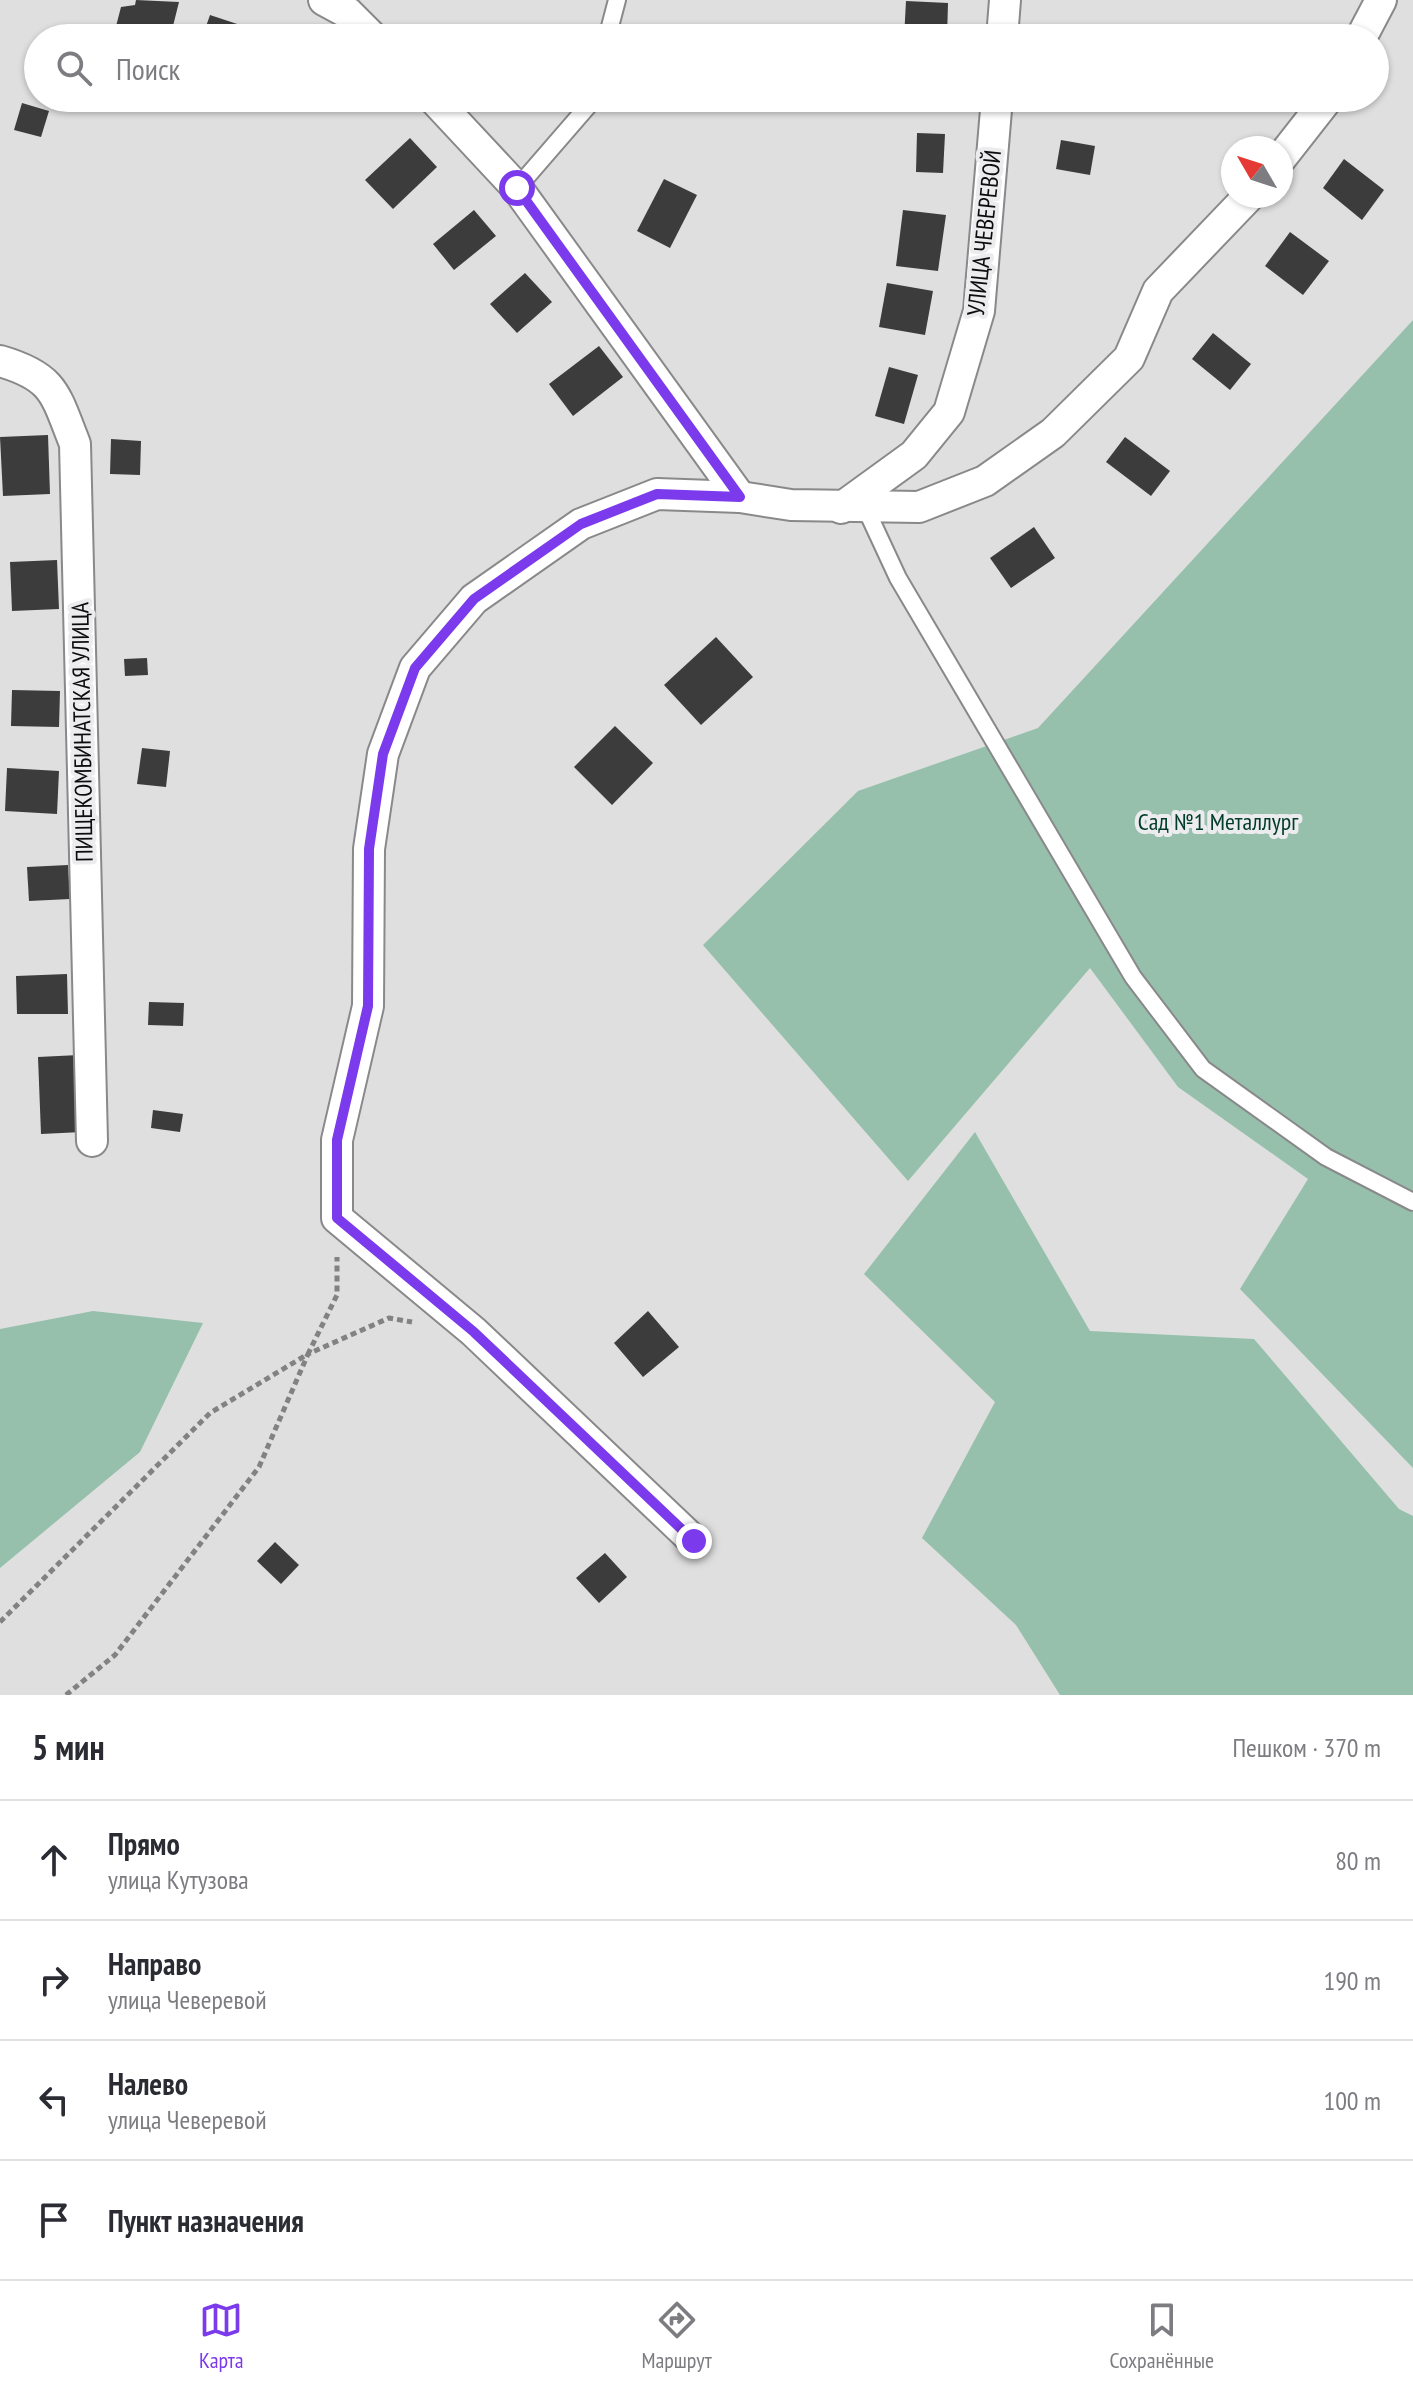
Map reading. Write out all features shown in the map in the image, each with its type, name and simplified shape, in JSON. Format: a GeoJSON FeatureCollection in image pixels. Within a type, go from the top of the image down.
{"type":"FeatureCollection","features":[{"type":"Feature","properties":{"kind":"street"},"geometry":{"type":"LineString","coordinates":[[324,0],[348,13],[359,24]]}},
{"type":"Feature","properties":{"kind":"street"},"geometry":{"type":"LineString","coordinates":[[1003,24],[1005,0]]}},
{"type":"Feature","properties":{"kind":"street"},"geometry":{"type":"LineString","coordinates":[[1368,24],[1381,0]]}},
{"type":"Feature","properties":{"kind":"street"},"geometry":{"type":"LineString","coordinates":[[446,112],[517,188],[740,497]]}},
{"type":"Feature","properties":{"kind":"street","name":"УЛИЦА ЧЕВЕРЕВОЙ"},"geometry":{"type":"LineString","coordinates":[[853,507],[914,455],[949,412],[979,311],[996,112]]}},
{"type":"Feature","properties":{"kind":"street"},"geometry":{"type":"LineString","coordinates":[[1293,143],[1317,112]]}},
{"type":"Feature","properties":{"kind":"street"},"geometry":{"type":"LineString","coordinates":[[694,1541],[474,1332],[337,1218],[337,1140],[368,1006],[369,849],[383,754],[415,668],[474,599],[581,524],[657,494],[740,497],[853,507],[919,507],[985,481],[1053,433],[1129,358],[1158,291],[1238,208]]}},
{"type":"Feature","properties":{"kind":"street","name":"ПИЩЕКОМБИНАТСКАЯ УЛИЦА"},"geometry":{"type":"LineString","coordinates":[[0,361],[31,370],[54,391],[75,444],[92,1141]]}},
{"type":"Feature","properties":{"kind":"lane"},"geometry":{"type":"LineString","coordinates":[[611,24],[617,0]]}},
{"type":"Feature","properties":{"kind":"lane"},"geometry":{"type":"LineString","coordinates":[[517,188],[583,112]]}},
{"type":"Feature","properties":{"kind":"lane"},"geometry":{"type":"LineString","coordinates":[[853,507],[1133,977],[1203,1069],[1326,1157],[1413,1202]]}},
{"type":"Feature","properties":{"kind":"path"},"geometry":{"type":"LineString","coordinates":[[66,1695],[115,1655],[259,1467],[337,1295],[337,1218]]}},
{"type":"Feature","properties":{"kind":"path"},"geometry":{"type":"LineString","coordinates":[[0,1622],[210,1413],[308,1354],[389,1318],[418,1323]]}},
{"type":"Feature","properties":{"kind":"green space","name":"Сад №1 Металлург"},"geometry":{"type":"Polygon","coordinates":[[[1413,320],[1413,1468],[1240,1289],[1308,1179],[1178,1087],[1090,968],[908,1181],[703,945],[858,791],[1038,728],[1413,320]]]}},
{"type":"Feature","properties":{"kind":"green space"},"geometry":{"type":"Polygon","coordinates":[[[975,1132],[1090,1331],[1254,1339],[1399,1509],[1413,1516],[1413,1695],[1060,1695],[1016,1625],[922,1538],[995,1402],[864,1274],[975,1132]]]}},
{"type":"Feature","properties":{"kind":"green space"},"geometry":{"type":"Polygon","coordinates":[[[93,1311],[203,1323],[140,1452],[0,1568],[0,1329],[93,1311]]]}},
{"type":"Feature","properties":{"kind":"building"},"geometry":{"type":"Polygon","coordinates":[[[136,0],[179,2],[174,24],[117,24],[121,7],[135,5],[136,0]]]}},
{"type":"Feature","properties":{"kind":"building"},"geometry":{"type":"Polygon","coordinates":[[[906,1],[948,3],[947,24],[905,24],[906,1]]]}},
{"type":"Feature","properties":{"kind":"building"},"geometry":{"type":"Polygon","coordinates":[[[210,15],[237,24],[207,24],[210,15]]]}},
{"type":"Feature","properties":{"kind":"building"},"geometry":{"type":"Polygon","coordinates":[[[22,103],[24,112],[49,112],[41,137],[14,130],[22,103]]]}},
{"type":"Feature","properties":{"kind":"building"},"geometry":{"type":"Polygon","coordinates":[[[917,133],[945,134],[943,173],[916,172],[917,133]]]}},
{"type":"Feature","properties":{"kind":"building"},"geometry":{"type":"Polygon","coordinates":[[[410,138],[437,167],[393,209],[365,180],[410,138]]]}},
{"type":"Feature","properties":{"kind":"building"},"geometry":{"type":"Polygon","coordinates":[[[1061,140],[1095,146],[1090,175],[1056,169],[1061,140]]]}},
{"type":"Feature","properties":{"kind":"building"},"geometry":{"type":"Polygon","coordinates":[[[1344,159],[1384,190],[1362,220],[1323,188],[1344,159]]]}},
{"type":"Feature","properties":{"kind":"building"},"geometry":{"type":"Polygon","coordinates":[[[664,179],[697,195],[670,248],[637,231],[664,179]]]}},
{"type":"Feature","properties":{"kind":"building"},"geometry":{"type":"Polygon","coordinates":[[[474,210],[496,236],[454,270],[433,244],[474,210]]]}},
{"type":"Feature","properties":{"kind":"building"},"geometry":{"type":"Polygon","coordinates":[[[903,210],[946,215],[938,271],[896,266],[903,210]]]}},
{"type":"Feature","properties":{"kind":"building"},"geometry":{"type":"Polygon","coordinates":[[[1290,232],[1329,261],[1303,295],[1265,266],[1290,232]]]}},
{"type":"Feature","properties":{"kind":"building"},"geometry":{"type":"Polygon","coordinates":[[[525,273],[552,302],[517,333],[490,304],[525,273]]]}},
{"type":"Feature","properties":{"kind":"building"},"geometry":{"type":"Polygon","coordinates":[[[887,283],[933,291],[925,335],[879,327],[887,283]]]}},
{"type":"Feature","properties":{"kind":"building"},"geometry":{"type":"Polygon","coordinates":[[[1213,333],[1251,364],[1230,390],[1192,359],[1213,333]]]}},
{"type":"Feature","properties":{"kind":"building"},"geometry":{"type":"Polygon","coordinates":[[[599,346],[623,377],[573,416],[549,384],[599,346]]]}},
{"type":"Feature","properties":{"kind":"building"},"geometry":{"type":"Polygon","coordinates":[[[889,367],[918,375],[904,424],[875,416],[889,367]]]}},
{"type":"Feature","properties":{"kind":"building"},"geometry":{"type":"Polygon","coordinates":[[[48,435],[50,494],[3,496],[0,437],[48,435]]]}},
{"type":"Feature","properties":{"kind":"building"},"geometry":{"type":"Polygon","coordinates":[[[1125,437],[1170,471],[1151,496],[1106,462],[1125,437]]]}},
{"type":"Feature","properties":{"kind":"building"},"geometry":{"type":"Polygon","coordinates":[[[111,439],[141,441],[140,475],[110,474],[111,439]]]}},
{"type":"Feature","properties":{"kind":"building"},"geometry":{"type":"Polygon","coordinates":[[[1034,527],[1055,558],[1011,588],[990,558],[1034,527]]]}},
{"type":"Feature","properties":{"kind":"building"},"geometry":{"type":"Polygon","coordinates":[[[57,560],[59,609],[12,611],[10,562],[57,560]]]}},
{"type":"Feature","properties":{"kind":"building"},"geometry":{"type":"Polygon","coordinates":[[[716,637],[753,677],[701,725],[664,685],[716,637]]]}},
{"type":"Feature","properties":{"kind":"building"},"geometry":{"type":"Polygon","coordinates":[[[147,658],[148,675],[125,676],[124,659],[147,658]]]}},
{"type":"Feature","properties":{"kind":"building"},"geometry":{"type":"Polygon","coordinates":[[[12,690],[60,691],[59,727],[11,726],[12,690]]]}},
{"type":"Feature","properties":{"kind":"building"},"geometry":{"type":"Polygon","coordinates":[[[615,726],[653,763],[612,805],[574,767],[615,726]]]}},
{"type":"Feature","properties":{"kind":"building"},"geometry":{"type":"Polygon","coordinates":[[[142,748],[170,751],[166,787],[137,784],[142,748]]]}},
{"type":"Feature","properties":{"kind":"building"},"geometry":{"type":"Polygon","coordinates":[[[7,768],[59,771],[57,814],[5,811],[7,768]]]}},
{"type":"Feature","properties":{"kind":"building"},"geometry":{"type":"Polygon","coordinates":[[[68,865],[70,899],[29,901],[27,867],[68,865]]]}},
{"type":"Feature","properties":{"kind":"building"},"geometry":{"type":"Polygon","coordinates":[[[67,974],[68,1014],[17,1014],[16,976],[67,974]]]}},
{"type":"Feature","properties":{"kind":"building"},"geometry":{"type":"Polygon","coordinates":[[[149,1002],[184,1003],[183,1026],[148,1025],[149,1002]]]}},
{"type":"Feature","properties":{"kind":"building"},"geometry":{"type":"Polygon","coordinates":[[[79,1055],[82,1132],[41,1134],[38,1057],[79,1055]]]}},
{"type":"Feature","properties":{"kind":"building"},"geometry":{"type":"Polygon","coordinates":[[[153,1110],[183,1114],[180,1132],[151,1128],[153,1110]]]}},
{"type":"Feature","properties":{"kind":"building"},"geometry":{"type":"Polygon","coordinates":[[[648,1311],[679,1347],[643,1377],[614,1343],[648,1311]]]}},
{"type":"Feature","properties":{"kind":"building"},"geometry":{"type":"Polygon","coordinates":[[[275,1542],[299,1565],[281,1584],[257,1561],[275,1542]]]}},
{"type":"Feature","properties":{"kind":"building"},"geometry":{"type":"Polygon","coordinates":[[[605,1553],[627,1577],[599,1603],[576,1578],[605,1553]]]}},
{"type":"Feature","properties":{"kind":"route"},"geometry":{"type":"LineString","coordinates":[[517,188],[740,497],[657,494],[581,524],[474,599],[415,668],[383,754],[369,849],[368,1006],[337,1140],[337,1218],[474,1332],[694,1541]]}}]}
